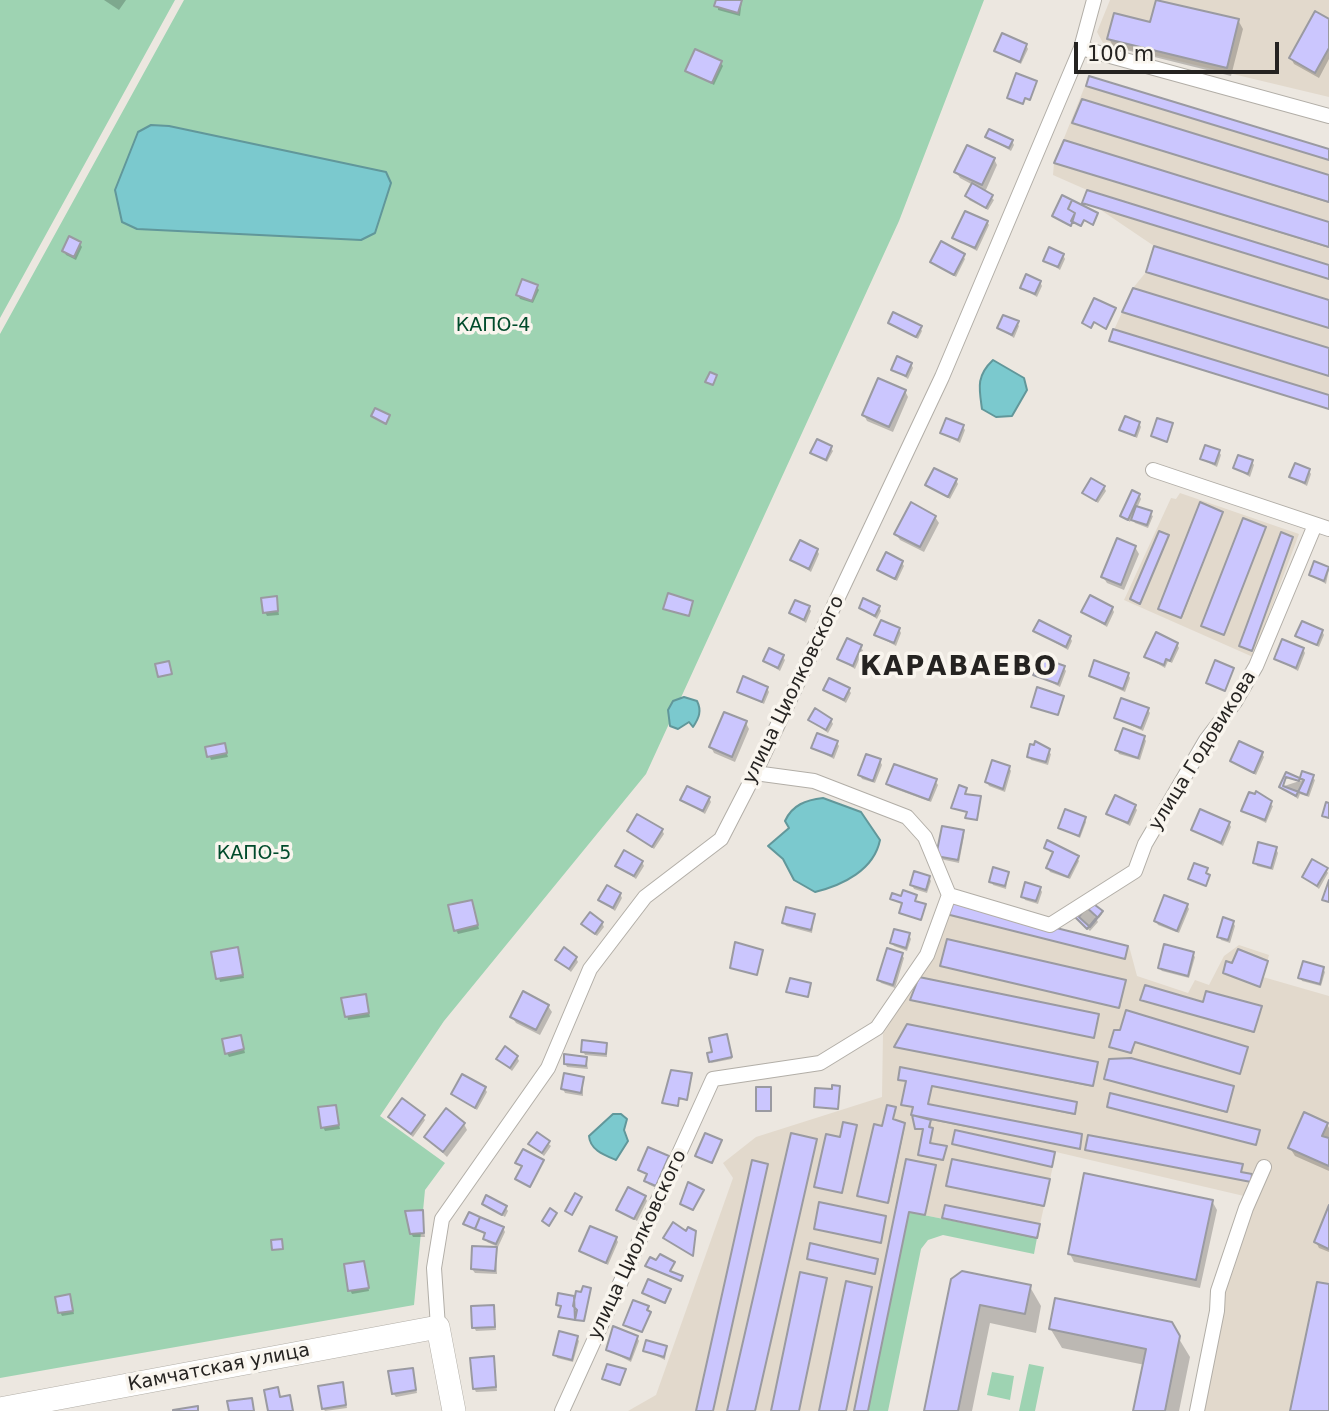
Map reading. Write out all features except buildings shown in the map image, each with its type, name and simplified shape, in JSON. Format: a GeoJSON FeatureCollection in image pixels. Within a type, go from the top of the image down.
{"type":"FeatureCollection","features":[{"type":"Feature","properties":{"kind":"main road","name":"Камчатская улица"},"geometry":{"type":"LineString","coordinates":[[0,1409],[438,1327]]}},
{"type":"Feature","properties":{"kind":"main road"},"geometry":{"type":"LineString","coordinates":[[438,1327],[454,1411]]}},
{"type":"Feature","properties":{"kind":"street","name":"улица Циолковского"},"geometry":{"type":"LineString","coordinates":[[438,1327],[434,1268],[442,1219],[548,1068],[590,969],[645,897],[721,839],[755,773],[942,377],[1081,48],[1094,0]]}},
{"type":"Feature","properties":{"kind":"street"},"geometry":{"type":"LineString","coordinates":[[1081,48],[1329,116]]}},
{"type":"Feature","properties":{"kind":"street"},"geometry":{"type":"LineString","coordinates":[[1153,470],[1322,527]]}},
{"type":"Feature","properties":{"kind":"street","name":"улица Годовикова"},"geometry":{"type":"LineString","coordinates":[[949,895],[1050,925],[1135,871],[1145,844],[1192,763],[1256,666],[1322,527]]}},
{"type":"Feature","properties":{"kind":"street"},"geometry":{"type":"LineString","coordinates":[[755,773],[814,781],[907,817],[925,837],[949,895]]}},
{"type":"Feature","properties":{"kind":"street","name":"улица Циолковского"},"geometry":{"type":"LineString","coordinates":[[562,1411],[713,1079],[820,1063],[877,1028],[927,956],[949,895]]}},
{"type":"Feature","properties":{"kind":"street"},"geometry":{"type":"LineString","coordinates":[[1197,1411],[1217,1311],[1218,1291],[1246,1208],[1264,1167]]}},
{"type":"Feature","properties":{"kind":"shaded area"},"geometry":{"type":"Polygon","coordinates":[[[1110,0],[1329,0],[1329,97],[1103,43],[1097,32],[1110,0]]]}},
{"type":"Feature","properties":{"kind":"shaded area"},"geometry":{"type":"Polygon","coordinates":[[[1089,76],[1329,149],[1329,409],[1109,341],[1133,288],[1146,272],[1154,246],[1086,200],[1082,203],[1087,190],[1053,175],[1054,163],[1089,76]]]}},
{"type":"Feature","properties":{"kind":"shaded area"},"geometry":{"type":"Polygon","coordinates":[[[1180,493],[1299,534],[1253,657],[1124,600],[1171,498],[1176,499],[1180,493]]]}},
{"type":"Feature","properties":{"kind":"shaded area"},"geometry":{"type":"Polygon","coordinates":[[[949,901],[1129,946],[1137,976],[1188,993],[1195,980],[1209,985],[1224,956],[1239,945],[1269,955],[1263,977],[1329,996],[1329,1411],[1201,1411],[1244,1196],[1056,1152],[1037,1238],[909,1212],[868,1411],[628,1411],[656,1395],[733,1178],[723,1163],[756,1137],[882,1097],[883,1034],[932,956],[949,901]]]}},
{"type":"Feature","properties":{"kind":"green space"},"geometry":{"type":"Polygon","coordinates":[[[0,0],[175,0],[0,318],[0,0]]]}},
{"type":"Feature","properties":{"kind":"green space"},"geometry":{"type":"Polygon","coordinates":[[[184,0],[984,0],[899,221],[646,774],[444,1021],[380,1116],[445,1163],[425,1190],[414,1305],[0,1378],[0,334],[184,0]]]}},
{"type":"Feature","properties":{"kind":"green space"},"geometry":{"type":"Polygon","coordinates":[[[909,1212],[1037,1238],[1034,1254],[943,1235],[928,1240],[921,1249],[888,1411],[868,1411],[909,1212]]]}},
{"type":"Feature","properties":{"kind":"green space"},"geometry":{"type":"Polygon","coordinates":[[[1029,1364],[1044,1367],[1035,1411],[1019,1411],[1029,1364]]]}},
{"type":"Feature","properties":{"kind":"green space"},"geometry":{"type":"Polygon","coordinates":[[[992,1372],[1014,1376],[1010,1400],[987,1395],[992,1372]]]}},
{"type":"Feature","properties":{"kind":"water"},"geometry":{"type":"Polygon","coordinates":[[[151,125],[169,126],[386,172],[391,183],[375,233],[361,240],[137,229],[122,222],[115,190],[138,132],[151,125]]]}},
{"type":"Feature","properties":{"kind":"water"},"geometry":{"type":"Polygon","coordinates":[[[993,360],[1024,378],[1027,390],[1012,416],[996,417],[982,409],[981,377],[993,360]]]}},
{"type":"Feature","properties":{"kind":"water"},"geometry":{"type":"Polygon","coordinates":[[[684,697],[697,701],[699,714],[693,727],[689,722],[678,729],[670,726],[668,710],[673,701],[684,697]]]}},
{"type":"Feature","properties":{"kind":"water"},"geometry":{"type":"Polygon","coordinates":[[[823,798],[861,812],[880,840],[871,860],[856,875],[815,892],[794,880],[783,859],[768,846],[789,828],[785,821],[796,807],[823,798]]]}},
{"type":"Feature","properties":{"kind":"water"},"geometry":{"type":"Polygon","coordinates":[[[613,1114],[621,1114],[627,1119],[624,1130],[628,1141],[616,1160],[595,1148],[589,1136],[613,1114]]]}},
{"type":"Feature","properties":{"kind":"district","name":"КАРАВАЕВО"},"geometry":{"type":"Point","coordinates":[959,668]}},
{"type":"Feature","properties":{"kind":"park label","name":"КАПО-4"},"geometry":{"type":"Point","coordinates":[493,326]}},
{"type":"Feature","properties":{"kind":"park label","name":"КАПО-5"},"geometry":{"type":"Point","coordinates":[254,854]}}]}
